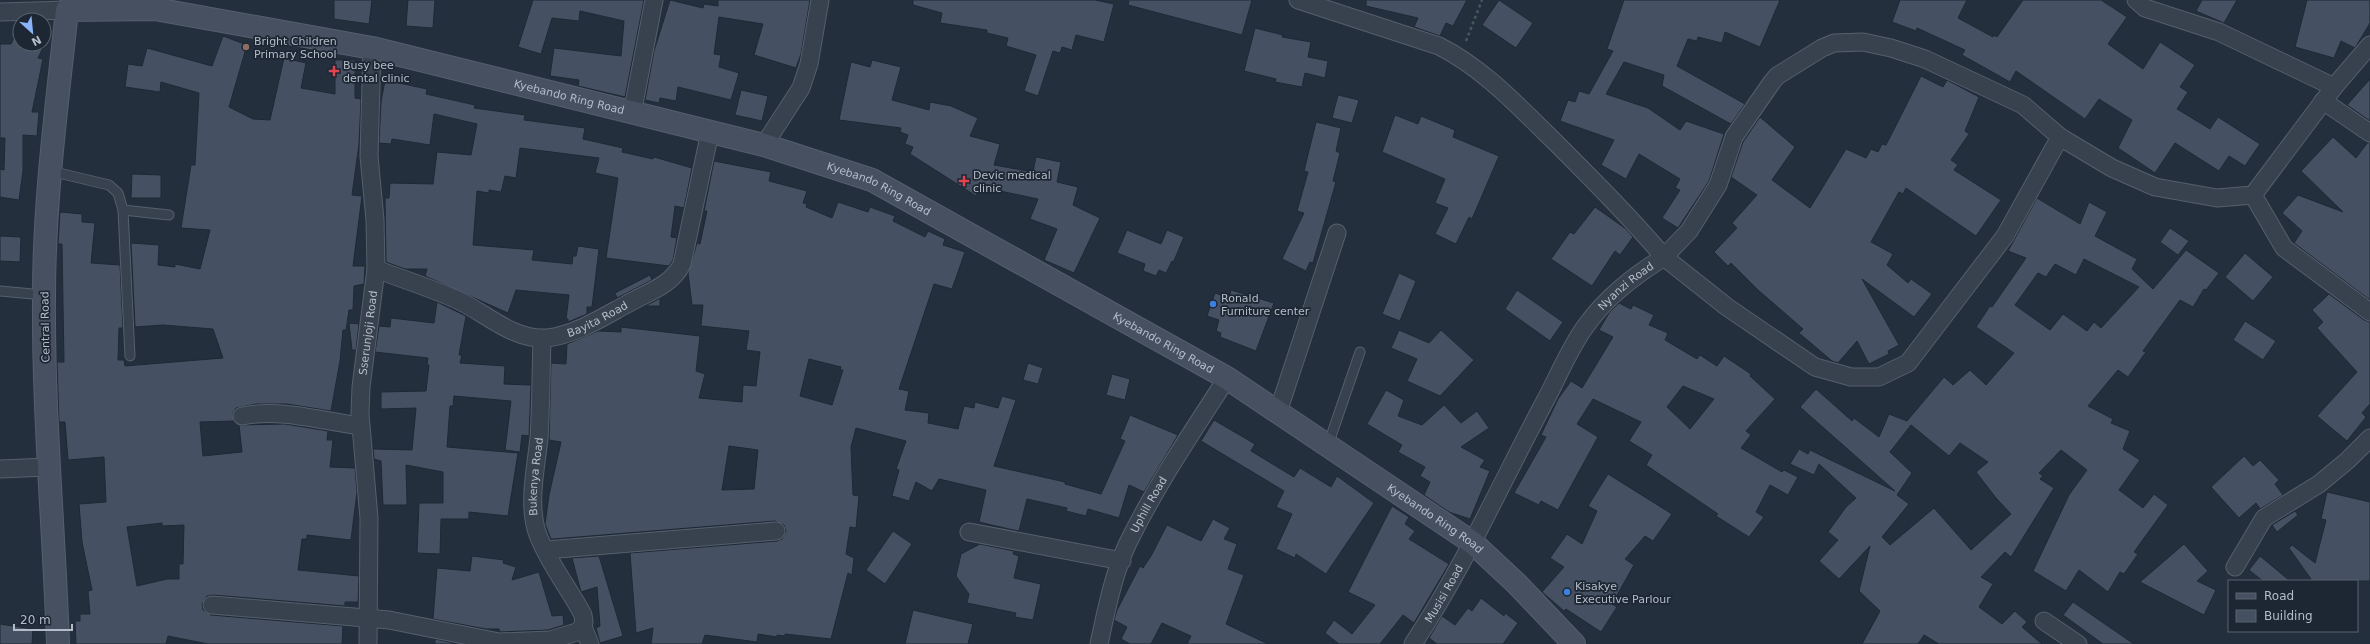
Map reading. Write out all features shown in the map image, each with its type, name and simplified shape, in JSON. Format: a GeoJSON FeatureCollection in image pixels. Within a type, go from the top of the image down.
{"type":"FeatureCollection","features":[{"type":"Feature","properties":{"kind":"street"},"geometry":{"type":"LineString","coordinates":[[632,114],[654,0]]}},
{"type":"Feature","properties":{"kind":"street"},"geometry":{"type":"LineString","coordinates":[[764,145],[801,88],[809,64],[820,0]]}},
{"type":"Feature","properties":{"kind":"street"},"geometry":{"type":"LineString","coordinates":[[1298,0],[1439,46],[1460,57],[1515,102],[1579,166],[1664,257],[1689,231],[1718,185],[1734,137],[1772,82],[1777,76],[1822,48],[1834,43],[1863,42],[1925,59],[2023,105],[2060,137],[2112,168],[2155,187],[2217,198],[2253,195],[2323,101],[2370,45]]}},
{"type":"Feature","properties":{"kind":"street"},"geometry":{"type":"LineString","coordinates":[[2144,2],[2219,32],[2334,87]]}},
{"type":"Feature","properties":{"kind":"street","name":"Kyebando Ring Road"},"geometry":{"type":"LineString","coordinates":[[56,7],[155,4],[372,48],[632,114],[764,145],[872,180],[1227,378],[1473,543],[1517,584],[1574,644]]}},
{"type":"Feature","properties":{"kind":"street"},"geometry":{"type":"LineString","coordinates":[[0,12],[56,7]]}},
{"type":"Feature","properties":{"kind":"street","name":"Central Road"},"geometry":{"type":"LineString","coordinates":[[56,7],[50,171],[46,215],[44,295],[48,467],[58,644]]}},
{"type":"Feature","properties":{"kind":"street","name":"Sserunjoji Road"},"geometry":{"type":"LineString","coordinates":[[368,644],[368,489],[360,426],[361,387],[376,269],[375,220],[369,156],[372,48]]}},
{"type":"Feature","properties":{"kind":"street"},"geometry":{"type":"LineString","coordinates":[[2323,101],[2370,133]]}},
{"type":"Feature","properties":{"kind":"street","name":"Bayita Road"},"geometry":{"type":"LineString","coordinates":[[376,269],[453,298],[507,328],[542,338],[555,336],[585,326],[659,288],[678,271],[682,264],[710,132]]}},
{"type":"Feature","properties":{"kind":"street","name":"Nyanzi Road"},"geometry":{"type":"LineString","coordinates":[[1473,543],[1533,424],[1585,327],[1609,298],[1631,278],[1664,257],[1727,307],[1815,368],[1851,377],[1879,377],[1908,363],[2005,236],[2060,137]]}},
{"type":"Feature","properties":{"kind":"street"},"geometry":{"type":"LineString","coordinates":[[2253,195],[2284,248],[2370,312]]}},
{"type":"Feature","properties":{"kind":"street"},"geometry":{"type":"LineString","coordinates":[[1278,412],[1337,233]]}},
{"type":"Feature","properties":{"kind":"street","name":"Bukenya Road"},"geometry":{"type":"LineString","coordinates":[[542,338],[539,437],[534,506],[538,534],[583,615],[583,627],[590,644]]}},
{"type":"Feature","properties":{"kind":"street","name":"Uphill Road"},"geometry":{"type":"LineString","coordinates":[[1099,644],[1127,546],[1180,450],[1227,378]]}},
{"type":"Feature","properties":{"kind":"street"},"geometry":{"type":"LineString","coordinates":[[242,416],[269,413],[284,414],[360,426]]}},
{"type":"Feature","properties":{"kind":"street"},"geometry":{"type":"LineString","coordinates":[[2236,567],[2264,518],[2319,484],[2348,460],[2370,438]]}},
{"type":"Feature","properties":{"kind":"street"},"geometry":{"type":"LineString","coordinates":[[0,469],[48,467]]}},
{"type":"Feature","properties":{"kind":"street"},"geometry":{"type":"LineString","coordinates":[[546,550],[776,531]]}},
{"type":"Feature","properties":{"kind":"street"},"geometry":{"type":"LineString","coordinates":[[969,532],[1122,561]]}},
{"type":"Feature","properties":{"kind":"street","name":"Musisi Road"},"geometry":{"type":"LineString","coordinates":[[1412,644],[1437,608],[1473,543]]}},
{"type":"Feature","properties":{"kind":"street"},"geometry":{"type":"LineString","coordinates":[[212,605],[246,610],[369,618],[499,642],[550,640],[576,634],[583,627]]}},
{"type":"Feature","properties":{"kind":"street"},"geometry":{"type":"LineString","coordinates":[[2044,621],[2078,644]]}},
{"type":"Feature","properties":{"kind":"lane"},"geometry":{"type":"LineString","coordinates":[[50,171],[109,184],[118,193],[123,210],[130,356]]}},
{"type":"Feature","properties":{"kind":"lane"},"geometry":{"type":"LineString","coordinates":[[123,210],[169,214]]}},
{"type":"Feature","properties":{"kind":"lane"},"geometry":{"type":"LineString","coordinates":[[0,291],[44,295]]}},
{"type":"Feature","properties":{"kind":"lane"},"geometry":{"type":"LineString","coordinates":[[1328,445],[1360,352]]}},
{"type":"Feature","properties":{"kind":"path"},"geometry":{"type":"LineString","coordinates":[[1460,57],[1482,0]]}},
{"type":"Feature","properties":{"kind":"building"},"geometry":{"type":"Polygon","coordinates":[[[334,0],[372,0],[369,24],[334,19],[334,0]]]}},
{"type":"Feature","properties":{"kind":"building"},"geometry":{"type":"Polygon","coordinates":[[[408,0],[435,0],[433,28],[406,26],[408,0]]]}},
{"type":"Feature","properties":{"kind":"building"},"geometry":{"type":"Polygon","coordinates":[[[533,0],[644,0],[625,97],[578,86],[579,80],[550,76],[554,48],[621,56],[624,21],[580,11],[579,21],[552,18],[541,54],[518,47],[533,0]]]}},
{"type":"Feature","properties":{"kind":"building"},"geometry":{"type":"Polygon","coordinates":[[[670,0],[703,8],[704,4],[718,6],[718,0],[810,0],[801,54],[796,68],[754,55],[763,24],[719,17],[714,54],[721,55],[719,67],[739,73],[731,100],[678,87],[676,101],[660,98],[659,103],[645,100],[654,51],[670,0]]]}},
{"type":"Feature","properties":{"kind":"building"},"geometry":{"type":"Polygon","coordinates":[[[913,0],[1095,0],[1114,4],[1104,42],[1076,35],[1072,50],[1062,47],[1060,53],[1053,51],[1038,96],[1024,91],[1036,55],[1006,46],[1008,38],[987,33],[987,30],[940,23],[942,13],[913,5],[913,0]]]}},
{"type":"Feature","properties":{"kind":"building"},"geometry":{"type":"Polygon","coordinates":[[[1129,0],[1252,0],[1242,35],[1128,5],[1129,0]]]}},
{"type":"Feature","properties":{"kind":"building"},"geometry":{"type":"Polygon","coordinates":[[[1366,0],[1467,0],[1453,26],[1446,23],[1440,36],[1414,27],[1418,18],[1366,6],[1366,0]]]}},
{"type":"Feature","properties":{"kind":"building"},"geometry":{"type":"Polygon","coordinates":[[[1499,0],[1533,23],[1516,48],[1482,25],[1499,0]]]}},
{"type":"Feature","properties":{"kind":"building"},"geometry":{"type":"Polygon","coordinates":[[[1624,0],[1780,0],[1760,47],[1725,32],[1722,43],[1698,37],[1697,41],[1688,39],[1677,66],[1745,104],[1731,124],[1662,86],[1664,75],[1624,62],[1606,94],[1648,108],[1680,130],[1686,121],[1724,134],[1709,181],[1678,228],[1662,218],[1680,190],[1675,188],[1680,179],[1639,154],[1626,179],[1601,165],[1614,140],[1560,121],[1568,100],[1575,102],[1579,91],[1589,94],[1613,51],[1607,49],[1624,0]]]}},
{"type":"Feature","properties":{"kind":"building"},"geometry":{"type":"Polygon","coordinates":[[[1900,0],[1967,0],[1958,18],[1993,37],[1994,35],[1997,37],[2023,0],[2101,0],[2127,17],[2108,44],[2143,69],[2160,42],[2195,65],[2180,87],[2188,92],[2177,109],[2210,129],[2218,117],[2260,144],[2245,166],[2229,156],[2219,171],[2175,143],[2155,173],[2118,148],[2132,120],[2099,99],[2085,119],[2016,71],[2010,82],[1962,55],[1965,50],[1917,28],[1916,31],[1892,22],[1900,0]]]}},
{"type":"Feature","properties":{"kind":"building"},"geometry":{"type":"Polygon","coordinates":[[[2202,0],[2237,0],[2224,23],[2196,11],[2202,0]]]}},
{"type":"Feature","properties":{"kind":"building"},"geometry":{"type":"Polygon","coordinates":[[[2307,0],[2370,0],[2370,23],[2355,48],[2341,41],[2334,58],[2295,47],[2307,0]]]}},
{"type":"Feature","properties":{"kind":"building"},"geometry":{"type":"Polygon","coordinates":[[[1255,28],[1283,35],[1282,37],[1311,42],[1308,57],[1328,61],[1325,78],[1305,73],[1302,87],[1275,82],[1276,79],[1244,71],[1255,28]]]}},
{"type":"Feature","properties":{"kind":"building"},"geometry":{"type":"Polygon","coordinates":[[[223,36],[247,45],[229,107],[253,119],[270,120],[284,58],[306,63],[301,88],[335,94],[335,60],[355,60],[355,98],[361,99],[359,144],[352,195],[362,196],[353,266],[365,266],[364,284],[354,286],[353,310],[349,310],[346,330],[343,330],[340,361],[331,411],[287,404],[256,404],[236,408],[233,413],[234,421],[200,422],[203,456],[242,452],[239,425],[285,424],[328,431],[327,440],[333,440],[330,467],[355,468],[357,492],[351,540],[307,535],[307,539],[302,539],[298,570],[359,576],[358,602],[345,602],[345,606],[213,595],[207,596],[202,604],[203,610],[211,615],[343,626],[342,644],[208,644],[168,636],[166,644],[76,644],[75,621],[80,621],[80,614],[90,614],[88,591],[92,590],[82,542],[79,504],[106,502],[104,457],[68,460],[65,422],[59,422],[57,362],[64,362],[62,244],[58,244],[60,212],[82,214],[82,222],[95,223],[91,263],[120,265],[123,328],[119,328],[118,360],[124,360],[125,366],[223,358],[213,329],[163,325],[135,327],[131,243],[159,245],[158,265],[175,267],[175,264],[200,269],[210,230],[181,228],[191,165],[195,165],[199,93],[161,82],[160,92],[125,87],[128,64],[142,66],[147,48],[212,66],[223,36]],[[162,523],[127,527],[137,586],[167,579],[179,579],[179,564],[183,564],[184,525],[162,526],[162,523]]]}},
{"type":"Feature","properties":{"kind":"building"},"geometry":{"type":"Polygon","coordinates":[[[12,42],[12,52],[41,52],[38,58],[43,59],[32,112],[39,112],[37,136],[23,135],[23,171],[19,200],[0,197],[0,169],[4,170],[5,138],[0,138],[0,44],[11,44],[12,42]]]}},
{"type":"Feature","properties":{"kind":"building"},"geometry":{"type":"Polygon","coordinates":[[[872,60],[901,67],[892,100],[929,110],[930,102],[951,106],[978,118],[970,136],[1000,144],[994,165],[1033,172],[1036,157],[1061,162],[1057,182],[1078,187],[1073,205],[1100,218],[1074,273],[1044,260],[1057,229],[1030,219],[1038,199],[981,187],[976,196],[910,154],[913,147],[905,144],[908,135],[900,132],[901,128],[839,120],[851,62],[870,67],[872,60]]]}},
{"type":"Feature","properties":{"kind":"building"},"geometry":{"type":"Polygon","coordinates":[[[1921,76],[1943,87],[1947,80],[1979,97],[1965,131],[1969,134],[1951,160],[1958,165],[1954,170],[2001,200],[1976,236],[1906,188],[1903,194],[1899,192],[1871,242],[1893,254],[1887,265],[1908,283],[1911,279],[1932,294],[1914,317],[1862,279],[1899,345],[1888,351],[1889,354],[1869,364],[1857,341],[1838,363],[1832,361],[1799,333],[1803,329],[1758,290],[1731,263],[1728,266],[1714,252],[1737,228],[1732,223],[1757,195],[1731,177],[1743,142],[1760,117],[1795,147],[1772,180],[1810,208],[1846,149],[1866,158],[1871,149],[1878,152],[1882,144],[1886,145],[1921,76]]]}},
{"type":"Feature","properties":{"kind":"building"},"geometry":{"type":"Polygon","coordinates":[[[2370,79],[2370,121],[2347,105],[2370,79]]]}},
{"type":"Feature","properties":{"kind":"building"},"geometry":{"type":"Polygon","coordinates":[[[385,80],[427,89],[426,94],[475,105],[474,108],[525,115],[524,120],[585,128],[583,139],[623,148],[622,152],[653,159],[654,157],[692,168],[684,208],[675,206],[671,237],[677,238],[673,260],[669,266],[606,258],[618,178],[595,173],[599,158],[520,148],[516,178],[505,176],[501,192],[489,190],[489,193],[477,191],[473,245],[534,250],[532,260],[572,264],[573,256],[576,256],[578,246],[599,249],[592,307],[587,307],[587,314],[568,322],[568,319],[566,319],[569,295],[516,290],[508,313],[425,276],[427,269],[405,269],[386,262],[385,198],[389,198],[390,183],[433,184],[437,152],[471,155],[477,124],[434,114],[430,145],[392,139],[391,144],[379,143],[381,102],[385,80]]]}},
{"type":"Feature","properties":{"kind":"building"},"geometry":{"type":"Polygon","coordinates":[[[741,90],[768,96],[762,121],[735,115],[741,90]]]}},
{"type":"Feature","properties":{"kind":"building"},"geometry":{"type":"Polygon","coordinates":[[[1338,95],[1359,100],[1352,123],[1332,118],[1338,95]]]}},
{"type":"Feature","properties":{"kind":"building"},"geometry":{"type":"Polygon","coordinates":[[[1395,115],[1418,124],[1421,116],[1455,130],[1453,137],[1499,156],[1472,219],[1469,217],[1456,244],[1435,234],[1448,208],[1435,203],[1445,179],[1382,152],[1395,115]]]}},
{"type":"Feature","properties":{"kind":"building"},"geometry":{"type":"Polygon","coordinates":[[[1316,122],[1341,128],[1336,151],[1340,153],[1333,181],[1336,182],[1313,263],[1310,262],[1306,271],[1282,259],[1304,213],[1297,211],[1308,172],[1304,171],[1316,122]]]}},
{"type":"Feature","properties":{"kind":"building"},"geometry":{"type":"Polygon","coordinates":[[[2333,137],[2356,158],[2368,142],[2370,143],[2370,300],[2294,243],[2302,231],[2282,213],[2298,195],[2343,212],[2301,171],[2333,137]]]}},
{"type":"Feature","properties":{"kind":"building"},"geometry":{"type":"Polygon","coordinates":[[[714,161],[771,172],[769,181],[807,191],[803,203],[807,204],[806,207],[832,218],[838,202],[868,212],[870,207],[895,216],[893,221],[925,237],[928,231],[945,239],[943,245],[965,252],[952,289],[934,284],[899,389],[909,391],[905,410],[929,413],[928,423],[958,429],[964,406],[974,408],[975,402],[998,408],[1002,396],[1016,400],[994,466],[1065,482],[1065,484],[1101,494],[1125,441],[1120,439],[1130,415],[1178,435],[1144,492],[1129,485],[1119,518],[1088,509],[1086,516],[1066,511],[1067,508],[1027,499],[1019,531],[979,522],[986,490],[939,479],[932,491],[916,482],[909,501],[892,496],[899,470],[896,469],[906,441],[856,428],[851,447],[853,495],[859,496],[856,528],[850,527],[846,554],[854,558],[852,575],[848,573],[831,639],[785,634],[785,636],[777,635],[777,637],[758,634],[757,642],[705,635],[702,644],[651,644],[653,628],[636,633],[630,553],[777,541],[782,539],[786,531],[784,525],[775,521],[551,539],[545,524],[549,495],[561,442],[549,440],[551,363],[566,364],[567,344],[598,331],[621,332],[621,327],[700,336],[696,371],[705,374],[699,398],[742,402],[743,385],[756,386],[760,352],[746,350],[749,331],[701,326],[703,305],[692,305],[688,273],[697,243],[700,244],[707,211],[704,211],[714,161]],[[809,359],[800,396],[832,405],[843,370],[840,370],[841,367],[809,359]],[[729,446],[722,490],[754,489],[758,450],[729,446]]]}},
{"type":"Feature","properties":{"kind":"building"},"geometry":{"type":"Polygon","coordinates":[[[132,174],[161,175],[161,198],[131,198],[132,174]]]}},
{"type":"Feature","properties":{"kind":"building"},"geometry":{"type":"Polygon","coordinates":[[[2037,198],[2080,224],[2089,202],[2107,212],[2095,236],[2137,259],[2132,269],[2153,289],[2186,250],[2219,273],[2206,290],[2204,289],[2193,307],[2180,300],[2143,351],[2146,352],[2128,377],[2118,370],[2088,406],[2113,419],[2111,423],[2130,431],[2123,449],[2140,460],[2119,490],[2143,508],[2154,494],[2168,505],[2134,552],[2138,554],[2124,574],[2120,572],[2108,592],[2079,570],[2066,591],[2033,571],[2069,495],[2087,470],[2061,450],[2039,473],[2043,476],[2040,479],[2054,488],[2011,557],[2005,552],[1981,577],[1993,584],[1979,607],[2002,624],[2015,611],[2027,622],[2022,627],[2042,644],[1939,644],[1924,635],[1918,644],[1862,644],[1880,611],[1859,591],[1870,546],[1839,579],[1819,561],[1838,540],[1828,532],[1846,507],[1856,498],[1819,464],[1814,475],[1790,464],[1799,449],[1808,454],[1810,450],[1895,491],[1800,407],[1816,389],[1852,421],[1854,418],[1879,437],[1889,414],[1907,421],[1944,377],[1953,385],[1970,370],[1986,385],[2014,353],[1976,327],[1990,306],[1992,307],[2026,258],[2008,251],[2037,198]],[[2084,259],[2076,275],[2055,264],[2046,277],[2038,273],[2015,305],[2050,330],[2063,314],[2087,331],[2094,322],[2101,328],[2139,287],[2084,259]],[[1911,425],[1890,452],[1912,473],[1897,495],[1909,504],[1882,537],[1890,545],[1934,508],[1971,550],[2011,514],[1996,498],[1976,472],[1988,462],[1960,443],[1949,456],[1911,425]]]}},
{"type":"Feature","properties":{"kind":"building"},"geometry":{"type":"Polygon","coordinates":[[[1595,207],[1626,229],[1633,237],[1620,255],[1615,251],[1592,286],[1551,259],[1570,232],[1574,234],[1595,207]]]}},
{"type":"Feature","properties":{"kind":"building"},"geometry":{"type":"Polygon","coordinates":[[[2170,228],[2189,241],[2178,255],[2160,242],[2170,228]]]}},
{"type":"Feature","properties":{"kind":"building"},"geometry":{"type":"Polygon","coordinates":[[[1127,230],[1161,244],[1167,230],[1184,237],[1173,263],[1172,261],[1166,273],[1159,270],[1156,276],[1143,271],[1145,264],[1117,253],[1127,230]]]}},
{"type":"Feature","properties":{"kind":"building"},"geometry":{"type":"Polygon","coordinates":[[[0,236],[21,237],[20,262],[0,261],[0,236]]]}},
{"type":"Feature","properties":{"kind":"building"},"geometry":{"type":"Polygon","coordinates":[[[2245,253],[2273,277],[2253,301],[2225,277],[2245,253]]]}},
{"type":"Feature","properties":{"kind":"building"},"geometry":{"type":"Polygon","coordinates":[[[1399,273],[1416,281],[1400,321],[1382,314],[1399,273]]]}},
{"type":"Feature","properties":{"kind":"building"},"geometry":{"type":"Polygon","coordinates":[[[650,275],[652,280],[617,298],[615,293],[650,275]]]}},
{"type":"Feature","properties":{"kind":"building"},"geometry":{"type":"Polygon","coordinates":[[[1231,290],[1274,303],[1256,351],[1220,337],[1221,333],[1216,331],[1219,320],[1207,316],[1215,293],[1229,298],[1231,290]]]}},
{"type":"Feature","properties":{"kind":"building"},"geometry":{"type":"Polygon","coordinates":[[[1517,290],[1563,322],[1550,341],[1505,309],[1517,290]]]}},
{"type":"Feature","properties":{"kind":"building"},"geometry":{"type":"Polygon","coordinates":[[[2329,294],[2364,320],[2370,322],[2370,404],[2362,413],[2366,417],[2347,441],[2317,416],[2357,372],[2317,328],[2323,322],[2312,310],[2329,294]]]}},
{"type":"Feature","properties":{"kind":"building"},"geometry":{"type":"Polygon","coordinates":[[[660,298],[660,306],[645,306],[655,301],[660,298]]]}},
{"type":"Feature","properties":{"kind":"building"},"geometry":{"type":"Polygon","coordinates":[[[437,302],[466,316],[459,355],[462,355],[460,363],[505,366],[504,384],[531,385],[529,436],[522,435],[520,452],[505,450],[511,401],[454,396],[453,406],[450,406],[447,447],[518,453],[508,516],[469,512],[469,519],[441,519],[440,554],[417,553],[419,503],[443,503],[443,472],[406,465],[407,505],[383,505],[381,461],[374,459],[373,449],[412,450],[416,408],[381,409],[381,392],[426,391],[429,365],[427,365],[428,358],[375,352],[379,326],[390,327],[391,318],[434,323],[437,302]]]}},
{"type":"Feature","properties":{"kind":"building"},"geometry":{"type":"Polygon","coordinates":[[[1619,303],[1631,309],[1633,305],[1654,315],[1649,325],[1668,333],[1665,340],[1697,359],[1700,355],[1717,366],[1724,356],[1751,374],[1750,376],[1775,399],[1746,431],[1751,435],[1741,448],[1782,472],[1784,470],[1798,477],[1788,495],[1770,485],[1756,512],[1764,517],[1749,537],[1716,516],[1718,514],[1646,465],[1652,455],[1629,441],[1641,422],[1593,399],[1577,424],[1598,437],[1558,510],[1541,501],[1539,505],[1514,493],[1546,437],[1541,435],[1558,399],[1571,381],[1582,388],[1613,337],[1599,330],[1609,313],[1619,303]],[[1683,386],[1667,407],[1690,429],[1714,399],[1683,386]]]}},
{"type":"Feature","properties":{"kind":"building"},"geometry":{"type":"Polygon","coordinates":[[[2245,321],[2276,341],[2263,360],[2233,340],[2245,321]]]}},
{"type":"Feature","properties":{"kind":"building"},"geometry":{"type":"Polygon","coordinates":[[[349,323],[359,324],[356,350],[352,350],[349,323]]]}},
{"type":"Feature","properties":{"kind":"building"},"geometry":{"type":"Polygon","coordinates":[[[1399,330],[1429,343],[1441,330],[1474,360],[1440,396],[1407,381],[1417,359],[1391,348],[1399,330]]]}},
{"type":"Feature","properties":{"kind":"building"},"geometry":{"type":"Polygon","coordinates":[[[1028,363],[1043,368],[1038,384],[1023,380],[1028,363]]]}},
{"type":"Feature","properties":{"kind":"building"},"geometry":{"type":"Polygon","coordinates":[[[1112,374],[1130,379],[1125,400],[1106,395],[1112,374]]]}},
{"type":"Feature","properties":{"kind":"building"},"geometry":{"type":"Polygon","coordinates":[[[1386,390],[1404,400],[1398,416],[1422,425],[1444,405],[1461,423],[1477,411],[1489,428],[1461,447],[1485,460],[1480,467],[1490,471],[1470,519],[1449,512],[1424,495],[1430,482],[1420,476],[1425,467],[1398,452],[1402,445],[1367,424],[1386,390]]]}},
{"type":"Feature","properties":{"kind":"building"},"geometry":{"type":"Polygon","coordinates":[[[1214,420],[1255,444],[1251,451],[1294,477],[1300,468],[1331,487],[1337,476],[1374,503],[1326,574],[1296,554],[1295,558],[1276,549],[1292,514],[1276,507],[1284,491],[1201,441],[1214,420]]]}},
{"type":"Feature","properties":{"kind":"building"},"geometry":{"type":"Polygon","coordinates":[[[2244,456],[2253,466],[2260,460],[2279,480],[2275,484],[2283,495],[2260,509],[2256,503],[2239,518],[2211,487],[2244,456]]]}},
{"type":"Feature","properties":{"kind":"building"},"geometry":{"type":"Polygon","coordinates":[[[1608,474],[1672,514],[1653,541],[1645,536],[1625,559],[1634,565],[1612,604],[1617,607],[1601,632],[1566,609],[1564,611],[1542,592],[1564,567],[1550,558],[1567,534],[1582,544],[1597,511],[1588,506],[1608,474]]]}},
{"type":"Feature","properties":{"kind":"building"},"geometry":{"type":"Polygon","coordinates":[[[2327,492],[2370,502],[2370,581],[2310,580],[2289,548],[2292,545],[2315,563],[2326,520],[2321,519],[2327,492]]]}},
{"type":"Feature","properties":{"kind":"building"},"geometry":{"type":"Polygon","coordinates":[[[1392,506],[1409,517],[1405,524],[1415,531],[1409,539],[1449,564],[1414,623],[1403,615],[1380,644],[1339,644],[1325,633],[1334,620],[1352,634],[1375,605],[1348,592],[1392,506]]]}},
{"type":"Feature","properties":{"kind":"building"},"geometry":{"type":"Polygon","coordinates":[[[2295,511],[2298,515],[2277,532],[2272,525],[2295,511]]]}},
{"type":"Feature","properties":{"kind":"building"},"geometry":{"type":"Polygon","coordinates":[[[1213,519],[1230,528],[1224,539],[1237,544],[1228,569],[1244,575],[1226,624],[1268,644],[1187,644],[1191,636],[1162,623],[1151,644],[1130,644],[1121,639],[1127,627],[1114,620],[1117,610],[1140,566],[1143,568],[1151,556],[1167,525],[1201,541],[1213,519]]]}},
{"type":"Feature","properties":{"kind":"building"},"geometry":{"type":"Polygon","coordinates":[[[893,531],[912,544],[885,584],[866,570],[893,531]]]}},
{"type":"Feature","properties":{"kind":"building"},"geometry":{"type":"Polygon","coordinates":[[[980,544],[1014,551],[1013,554],[1019,556],[1014,578],[1041,584],[1033,620],[1015,617],[1016,613],[967,603],[969,594],[956,576],[961,554],[980,544]]]}},
{"type":"Feature","properties":{"kind":"building"},"geometry":{"type":"Polygon","coordinates":[[[2184,544],[2208,571],[2197,581],[2216,590],[2204,615],[2140,582],[2184,544]]]}},
{"type":"Feature","properties":{"kind":"building"},"geometry":{"type":"Polygon","coordinates":[[[472,556],[504,560],[503,563],[516,567],[512,580],[539,572],[552,616],[563,615],[564,625],[548,630],[500,632],[499,629],[486,629],[433,619],[437,568],[470,571],[472,556]]]}},
{"type":"Feature","properties":{"kind":"building"},"geometry":{"type":"Polygon","coordinates":[[[599,556],[623,636],[600,643],[596,628],[600,626],[597,587],[581,592],[572,558],[599,556]]]}},
{"type":"Feature","properties":{"kind":"building"},"geometry":{"type":"Polygon","coordinates":[[[2260,556],[2289,580],[2262,580],[2249,570],[2260,556]]]}},
{"type":"Feature","properties":{"kind":"building"},"geometry":{"type":"Polygon","coordinates":[[[1481,598],[1504,616],[1505,613],[1518,623],[1503,644],[1437,644],[1429,638],[1442,616],[1455,625],[1468,608],[1472,611],[1481,598]]]}},
{"type":"Feature","properties":{"kind":"building"},"geometry":{"type":"Polygon","coordinates":[[[2073,602],[2134,644],[2103,644],[2063,615],[2073,602]]]}},
{"type":"Feature","properties":{"kind":"building"},"geometry":{"type":"Polygon","coordinates":[[[913,610],[973,624],[968,644],[905,644],[913,610]]]}},
{"type":"Feature","properties":{"kind":"building"},"geometry":{"type":"Polygon","coordinates":[[[0,624],[33,629],[32,644],[0,644],[0,624]]]}},
{"type":"Feature","properties":{"kind":"building"},"geometry":{"type":"Polygon","coordinates":[[[435,639],[458,644],[435,644],[435,639]]]}},
{"type":"Feature","properties":{"kind":"place","name":"Bright Children Primary School"},"geometry":{"type":"Point","coordinates":[246,47]}},
{"type":"Feature","properties":{"kind":"place","name":"Busy bee dental clinic"},"geometry":{"type":"Point","coordinates":[334,71]}},
{"type":"Feature","properties":{"kind":"place","name":"Devic medical clinic"},"geometry":{"type":"Point","coordinates":[964,181]}},
{"type":"Feature","properties":{"kind":"place","name":"Ronald Furniture center"},"geometry":{"type":"Point","coordinates":[1213,304]}},
{"type":"Feature","properties":{"kind":"place","name":"Kisakye Executive Parlour"},"geometry":{"type":"Point","coordinates":[1567,592]}}]}
